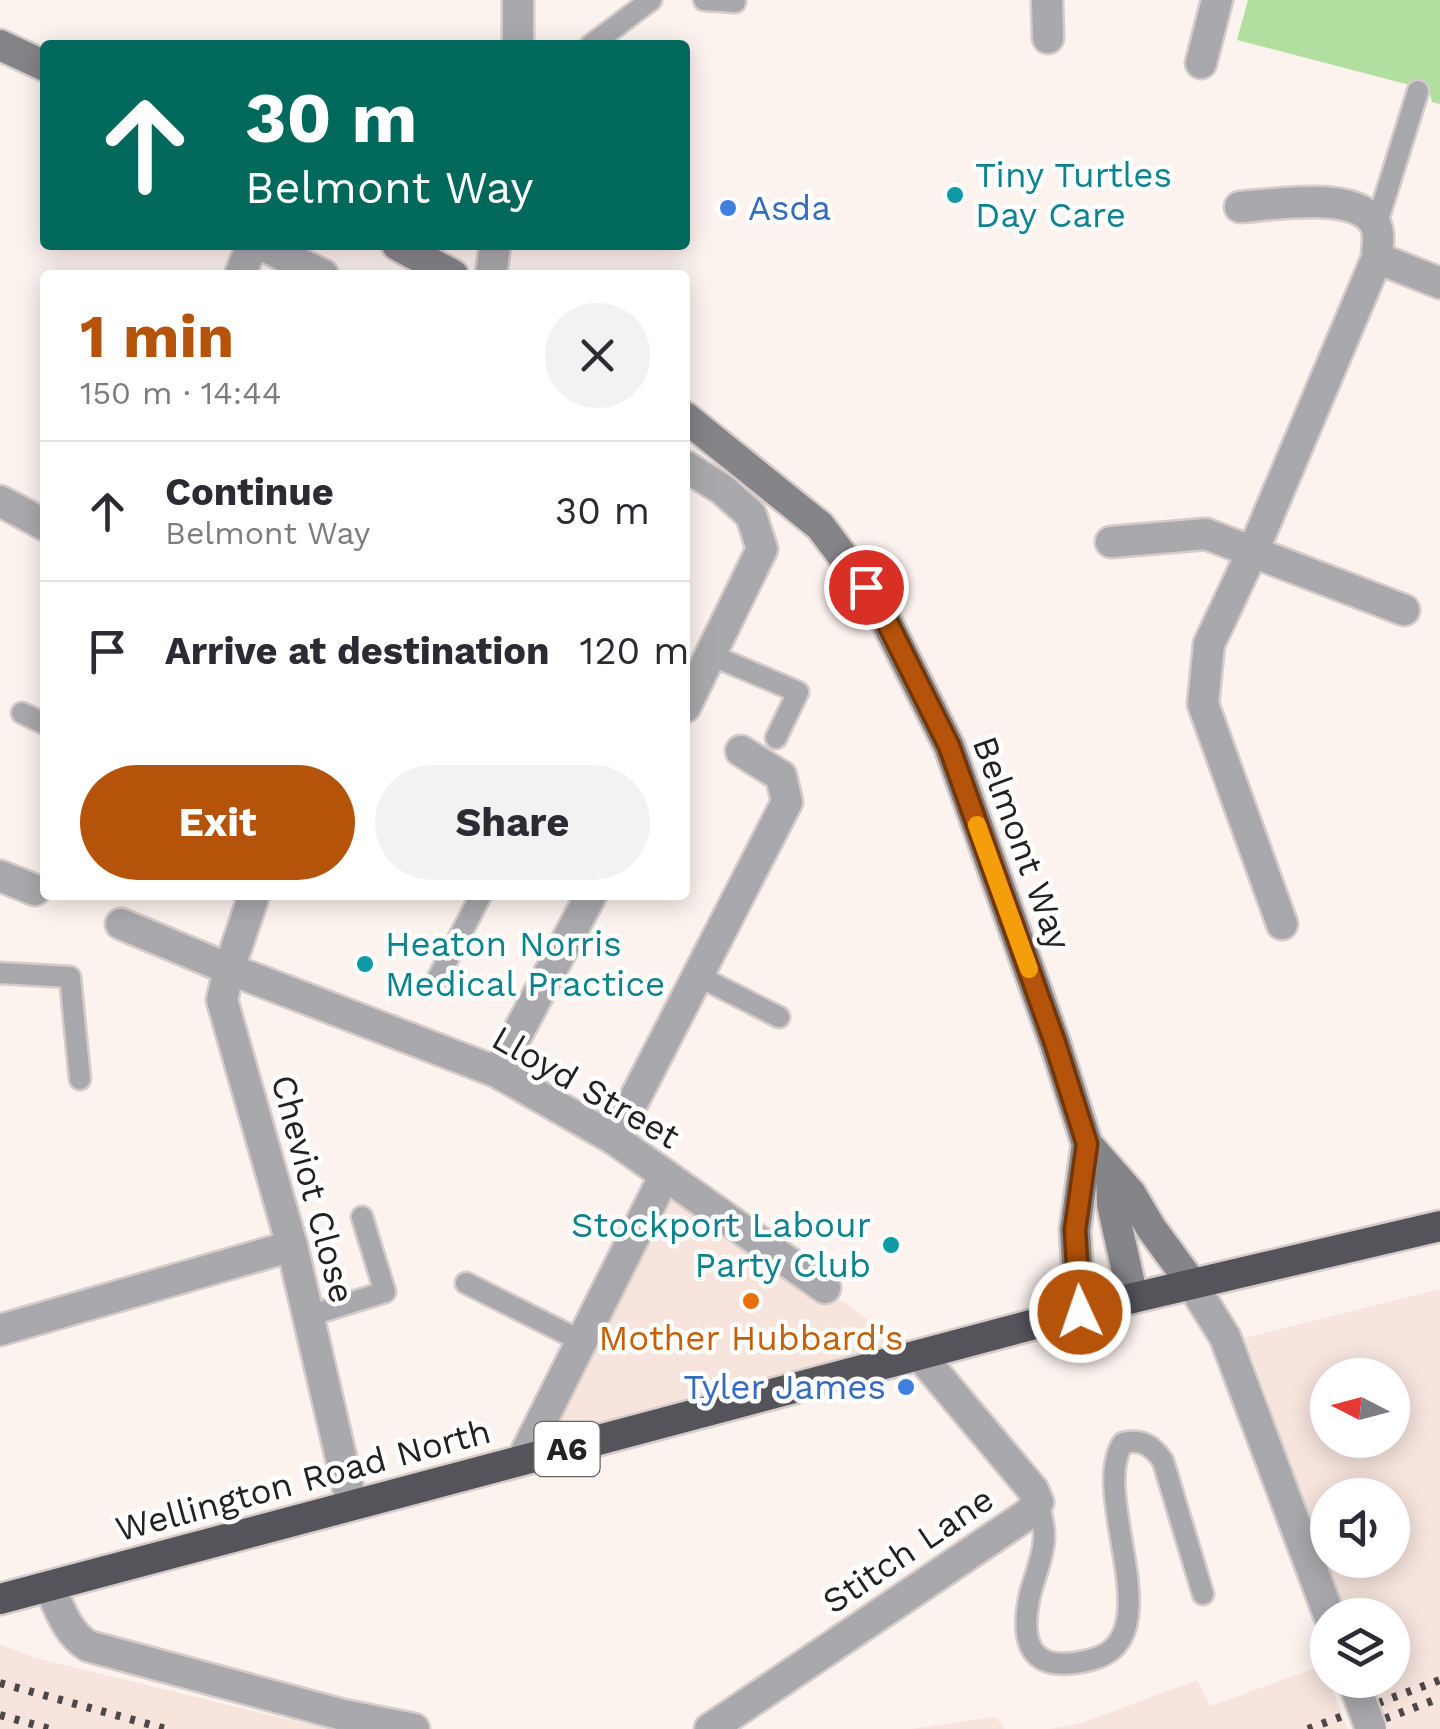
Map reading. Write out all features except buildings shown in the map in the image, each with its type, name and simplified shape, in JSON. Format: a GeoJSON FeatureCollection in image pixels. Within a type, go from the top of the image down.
{"type":"FeatureCollection","features":[{"type":"Feature","properties":{"kind":"highway","name":"Wellington Road North"},"geometry":{"type":"LineString","coordinates":[[0,1599],[1133,1298],[1440,1226]]}},
{"type":"Feature","properties":{"kind":"street"},"geometry":{"type":"LineString","coordinates":[[518,0],[518,40]]}},
{"type":"Feature","properties":{"kind":"street"},"geometry":{"type":"LineString","coordinates":[[1047,0],[1048,38]]}},
{"type":"Feature","properties":{"kind":"street"},"geometry":{"type":"LineString","coordinates":[[1201,64],[1217,0]]}},
{"type":"Feature","properties":{"kind":"street"},"geometry":{"type":"LineString","coordinates":[[0,45],[40,64]]}},
{"type":"Feature","properties":{"kind":"street"},"geometry":{"type":"LineString","coordinates":[[1240,207],[1340,202],[1363,210],[1376,226],[1376,258],[1254,551],[1209,644],[1203,704],[1282,924]]}},
{"type":"Feature","properties":{"kind":"street"},"geometry":{"type":"LineString","coordinates":[[272,250],[313,270]]}},
{"type":"Feature","properties":{"kind":"street"},"geometry":{"type":"LineString","coordinates":[[406,250],[444,270]]}},
{"type":"Feature","properties":{"kind":"street"},"geometry":{"type":"LineString","coordinates":[[1376,258],[1440,283]]}},
{"type":"Feature","properties":{"kind":"street","name":"Belmont Way"},"geometry":{"type":"LineString","coordinates":[[690,421],[820,526],[887,622],[949,746],[1087,1144]]}},
{"type":"Feature","properties":{"kind":"street"},"geometry":{"type":"LineString","coordinates":[[690,469],[722,489],[751,516],[762,548],[690,697]]}},
{"type":"Feature","properties":{"kind":"street"},"geometry":{"type":"LineString","coordinates":[[0,501],[40,522]]}},
{"type":"Feature","properties":{"kind":"street"},"geometry":{"type":"LineString","coordinates":[[1111,542],[1206,534],[1404,610]]}},
{"type":"Feature","properties":{"kind":"street"},"geometry":{"type":"LineString","coordinates":[[614,1139],[788,802],[781,776],[741,751]]}},
{"type":"Feature","properties":{"kind":"street"},"geometry":{"type":"LineString","coordinates":[[0,876],[35,890]]}},
{"type":"Feature","properties":{"kind":"street","name":"Cheviot Close"},"geometry":{"type":"LineString","coordinates":[[252,900],[228,968],[222,1000],[292,1246],[352,1506]]}},
{"type":"Feature","properties":{"kind":"street"},"geometry":{"type":"LineString","coordinates":[[497,1072],[588,900]]}},
{"type":"Feature","properties":{"kind":"street","name":"Lloyd Street"},"geometry":{"type":"LineString","coordinates":[[121,924],[497,1072],[614,1139],[825,1288]]}},
{"type":"Feature","properties":{"kind":"street"},"geometry":{"type":"LineString","coordinates":[[1087,1144],[1131,1194],[1226,1337],[1324,1598]]}},
{"type":"Feature","properties":{"kind":"street"},"geometry":{"type":"LineString","coordinates":[[1080,1312],[1075,1230],[1087,1144]]}},
{"type":"Feature","properties":{"kind":"street"},"geometry":{"type":"LineString","coordinates":[[1111,1173],[1112,1204],[1133,1298]]}},
{"type":"Feature","properties":{"kind":"street"},"geometry":{"type":"LineString","coordinates":[[522,1460],[665,1175]]}},
{"type":"Feature","properties":{"kind":"street"},"geometry":{"type":"LineString","coordinates":[[0,1330],[292,1246]]}},
{"type":"Feature","properties":{"kind":"street","name":"Stitch Lane"},"geometry":{"type":"LineString","coordinates":[[710,1729],[1028,1514],[1038,1502],[1033,1490],[920,1354]]}},
{"type":"Feature","properties":{"kind":"street"},"geometry":{"type":"LineString","coordinates":[[50,1586],[69,1629],[88,1646],[342,1715],[414,1729]]}},
{"type":"Feature","properties":{"kind":"street"},"geometry":{"type":"LineString","coordinates":[[1360,1698],[1371,1729]]}},
{"type":"Feature","properties":{"kind":"lane"},"geometry":{"type":"LineString","coordinates":[[598,40],[651,0]]}},
{"type":"Feature","properties":{"kind":"lane"},"geometry":{"type":"LineString","coordinates":[[704,0],[735,2]]}},
{"type":"Feature","properties":{"kind":"lane"},"geometry":{"type":"LineString","coordinates":[[1376,226],[1418,91]]}},
{"type":"Feature","properties":{"kind":"lane"},"geometry":{"type":"LineString","coordinates":[[710,655],[798,692],[776,738]]}},
{"type":"Feature","properties":{"kind":"lane"},"geometry":{"type":"LineString","coordinates":[[22,713],[40,722]]}},
{"type":"Feature","properties":{"kind":"lane"},"geometry":{"type":"LineString","coordinates":[[437,980],[477,900]]}},
{"type":"Feature","properties":{"kind":"lane"},"geometry":{"type":"LineString","coordinates":[[0,973],[70,977],[80,1079]]}},
{"type":"Feature","properties":{"kind":"lane"},"geometry":{"type":"LineString","coordinates":[[698,976],[780,1017]]}},
{"type":"Feature","properties":{"kind":"lane"},"geometry":{"type":"LineString","coordinates":[[308,1316],[385,1292],[362,1217]]}},
{"type":"Feature","properties":{"kind":"lane"},"geometry":{"type":"LineString","coordinates":[[466,1283],[580,1341]]}},
{"type":"Feature","properties":{"kind":"lane"},"geometry":{"type":"LineString","coordinates":[[1038,1502],[1044,1539],[1029,1599],[1026,1633],[1034,1652],[1044,1660],[1070,1665],[1100,1658],[1119,1644],[1126,1628],[1129,1600],[1114,1471],[1116,1453],[1123,1443],[1146,1444],[1163,1460],[1203,1594]]}},
{"type":"Feature","properties":{"kind":"shaded area"},"geometry":{"type":"Polygon","coordinates":[[[666,1177],[918,1355],[522,1460],[666,1177]]]}},
{"type":"Feature","properties":{"kind":"shaded area"},"geometry":{"type":"Polygon","coordinates":[[[1440,1289],[1440,1729],[1387,1729],[1376,1698],[1410,1698],[1410,1598],[1340,1598],[1333,1578],[1410,1578],[1410,1478],[1310,1478],[1310,1516],[1245,1338],[1440,1289]]]}},
{"type":"Feature","properties":{"kind":"shaded area"},"geometry":{"type":"Polygon","coordinates":[[[0,1644],[32,1657],[327,1729],[0,1729],[0,1644]]]}},
{"type":"Feature","properties":{"kind":"shaded area"},"geometry":{"type":"Polygon","coordinates":[[[1310,1670],[1310,1698],[1336,1698],[1347,1729],[1050,1729],[1082,1723],[1197,1680],[1210,1706],[1310,1670]]]}},
{"type":"Feature","properties":{"kind":"shaded area"},"geometry":{"type":"Polygon","coordinates":[[[995,1717],[1005,1729],[910,1729],[995,1717]]]}},
{"type":"Feature","properties":{"kind":"green space"},"geometry":{"type":"Polygon","coordinates":[[[1248,0],[1440,0],[1440,104],[1432,102],[1429,90],[1237,40],[1248,0]]]}},
{"type":"Feature","properties":{"kind":"railway"},"geometry":{"type":"LineString","coordinates":[[1308,1729],[1440,1680]]}},
{"type":"Feature","properties":{"kind":"railway"},"geometry":{"type":"LineString","coordinates":[[0,1683],[166,1729]]}},
{"type":"Feature","properties":{"kind":"railway"},"geometry":{"type":"LineString","coordinates":[[1357,1729],[1440,1698]]}},
{"type":"Feature","properties":{"kind":"railway"},"geometry":{"type":"LineString","coordinates":[[0,1715],[50,1729]]}},
{"type":"Feature","properties":{"kind":"slow traffic"},"geometry":{"type":"LineString","coordinates":[[977,825],[1029,969]]}},
{"type":"Feature","properties":{"kind":"place","name":"Tiny Turtles Day Care"},"geometry":{"type":"Point","coordinates":[955,195]}},
{"type":"Feature","properties":{"kind":"place","name":"Asda"},"geometry":{"type":"Point","coordinates":[728,208]}},
{"type":"Feature","properties":{"kind":"place","name":"Heaton Norris Medical Practice"},"geometry":{"type":"Point","coordinates":[365,964]}},
{"type":"Feature","properties":{"kind":"place","name":"Stockport Labour Party Club"},"geometry":{"type":"Point","coordinates":[891,1245]}},
{"type":"Feature","properties":{"kind":"place","name":"Mother Hubbard's"},"geometry":{"type":"Point","coordinates":[751,1301]}},
{"type":"Feature","properties":{"kind":"place","name":"Tyler James"},"geometry":{"type":"Point","coordinates":[906,1387]}},
{"type":"Feature","properties":{"kind":"route"},"geometry":{"type":"LineString","coordinates":[[866,587],[949,746],[1087,1144],[1075,1230],[1080,1312]]}}]}
